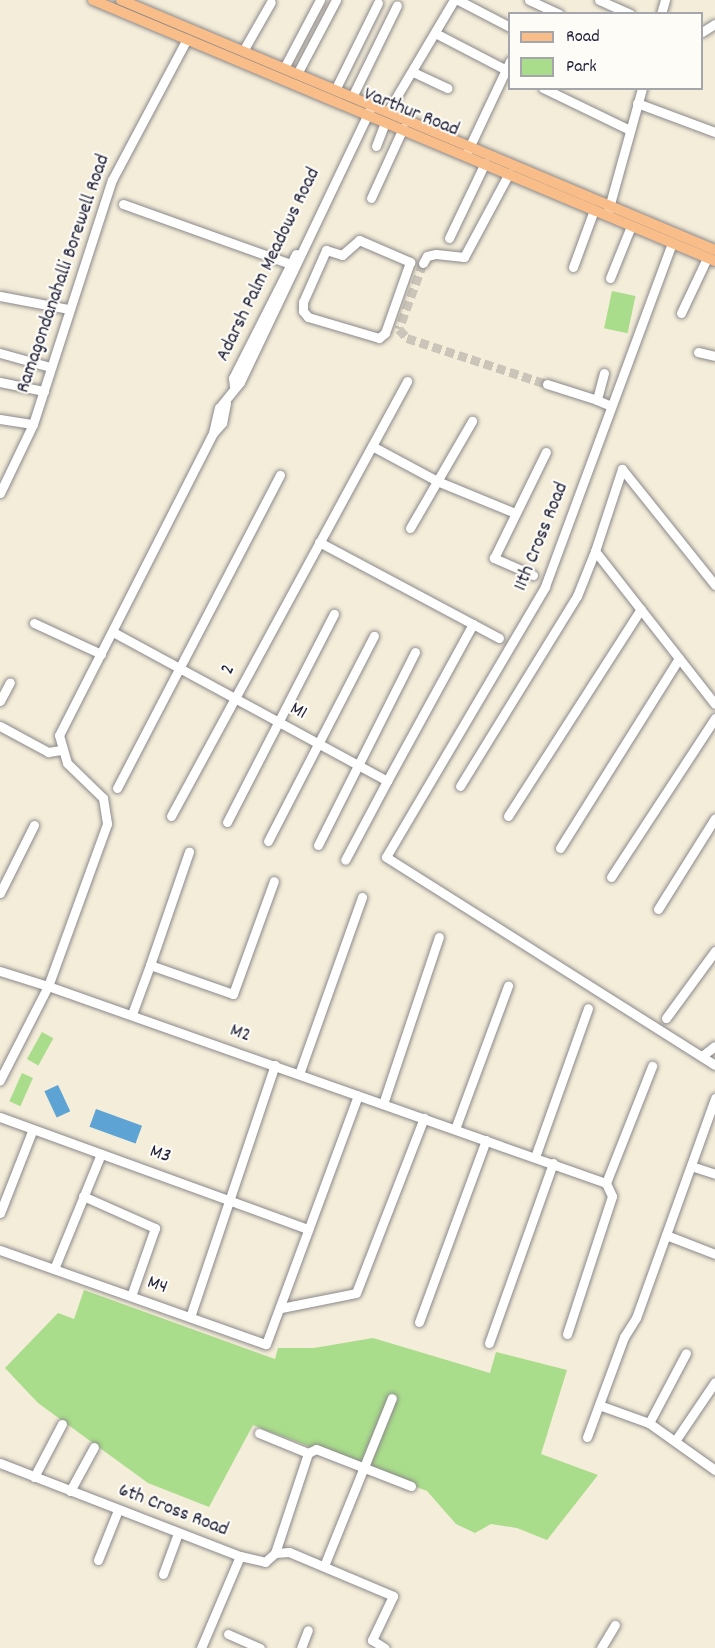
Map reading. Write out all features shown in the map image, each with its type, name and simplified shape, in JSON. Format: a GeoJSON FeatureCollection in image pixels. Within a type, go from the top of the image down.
{"type":"FeatureCollection","features":[{"type":"Feature","properties":{"kind":"main road","name":"Varthur Road"},"geometry":{"type":"LineString","coordinates":[[93,0],[187,39],[368,108],[388,111],[416,128],[712,256]]}},
{"type":"Feature","properties":{"kind":"main road","name":"Varthur Road"},"geometry":{"type":"LineString","coordinates":[[121,0],[352,97],[403,128],[416,128]]}},
{"type":"Feature","properties":{"kind":"main road","name":"Varthur Road"},"geometry":{"type":"LineString","coordinates":[[468,150],[485,163],[594,210],[608,211],[631,226],[672,243],[712,256]]}},
{"type":"Feature","properties":{"kind":"street"},"geometry":{"type":"LineString","coordinates":[[284,68],[320,0]]}},
{"type":"Feature","properties":{"kind":"street"},"geometry":{"type":"LineString","coordinates":[[297,74],[336,0]]}},
{"type":"Feature","properties":{"kind":"street"},"geometry":{"type":"LineString","coordinates":[[388,111],[456,0],[508,26]]}},
{"type":"Feature","properties":{"kind":"street"},"geometry":{"type":"LineString","coordinates":[[599,0],[626,12]]}},
{"type":"Feature","properties":{"kind":"street"},"geometry":{"type":"LineString","coordinates":[[534,1],[555,12]]}},
{"type":"Feature","properties":{"kind":"street"},"geometry":{"type":"LineString","coordinates":[[243,51],[271,2]]}},
{"type":"Feature","properties":{"kind":"street"},"geometry":{"type":"LineString","coordinates":[[335,90],[378,3]]}},
{"type":"Feature","properties":{"kind":"street"},"geometry":{"type":"LineString","coordinates":[[352,97],[397,5]]}},
{"type":"Feature","properties":{"kind":"street"},"geometry":{"type":"LineString","coordinates":[[437,34],[507,71],[468,150]]}},
{"type":"Feature","properties":{"kind":"street","name":"Ramagondanahalli Borewell Road"},"geometry":{"type":"LineString","coordinates":[[0,493],[33,424],[68,309],[99,231],[112,180],[187,39]]}},
{"type":"Feature","properties":{"kind":"street"},"geometry":{"type":"LineString","coordinates":[[413,72],[448,88]]}},
{"type":"Feature","properties":{"kind":"street"},"geometry":{"type":"LineString","coordinates":[[547,90],[630,129]]}},
{"type":"Feature","properties":{"kind":"street"},"geometry":{"type":"LineString","coordinates":[[608,211],[641,90]]}},
{"type":"Feature","properties":{"kind":"street"},"geometry":{"type":"LineString","coordinates":[[637,103],[715,132]]}},
{"type":"Feature","properties":{"kind":"street","name":"Adarsh Palm Meadows Road"},"geometry":{"type":"LineString","coordinates":[[61,750],[59,735],[213,433],[227,411],[226,403],[234,387],[233,378],[293,268],[368,108]]}},
{"type":"Feature","properties":{"kind":"street"},"geometry":{"type":"LineString","coordinates":[[376,146],[384,125]]}},
{"type":"Feature","properties":{"kind":"street"},"geometry":{"type":"LineString","coordinates":[[371,198],[403,128]]}},
{"type":"Feature","properties":{"kind":"street"},"geometry":{"type":"LineString","coordinates":[[449,238],[485,163]]}},
{"type":"Feature","properties":{"kind":"street"},"geometry":{"type":"LineString","coordinates":[[423,263],[428,256],[436,254],[464,257],[509,173]]}},
{"type":"Feature","properties":{"kind":"street"},"geometry":{"type":"LineString","coordinates":[[123,204],[293,268],[313,279]]}},
{"type":"Feature","properties":{"kind":"street"},"geometry":{"type":"LineString","coordinates":[[573,267],[594,210]]}},
{"type":"Feature","properties":{"kind":"street"},"geometry":{"type":"LineString","coordinates":[[610,278],[631,226]]}},
{"type":"Feature","properties":{"kind":"street"},"geometry":{"type":"LineString","coordinates":[[359,240],[410,261],[385,333],[379,338],[308,317],[303,311],[303,302],[313,279],[326,250],[342,255],[359,240]]}},
{"type":"Feature","properties":{"kind":"street","name":"11th Cross Road"},"geometry":{"type":"LineString","coordinates":[[672,243],[545,587],[386,857],[702,1056]]}},
{"type":"Feature","properties":{"kind":"street"},"geometry":{"type":"LineString","coordinates":[[681,313],[712,256]]}},
{"type":"Feature","properties":{"kind":"street"},"geometry":{"type":"LineString","coordinates":[[0,296],[68,309]]}},
{"type":"Feature","properties":{"kind":"street"},"geometry":{"type":"LineString","coordinates":[[698,352],[715,356]]}},
{"type":"Feature","properties":{"kind":"street"},"geometry":{"type":"LineString","coordinates":[[0,353],[50,367]]}},
{"type":"Feature","properties":{"kind":"street"},"geometry":{"type":"LineString","coordinates":[[597,400],[604,374]]}},
{"type":"Feature","properties":{"kind":"street","name":"2"},"geometry":{"type":"LineString","coordinates":[[171,816],[407,381]]}},
{"type":"Feature","properties":{"kind":"street"},"geometry":{"type":"LineString","coordinates":[[0,382],[44,391]]}},
{"type":"Feature","properties":{"kind":"street"},"geometry":{"type":"LineString","coordinates":[[547,384],[611,406]]}},
{"type":"Feature","properties":{"kind":"street"},"geometry":{"type":"LineString","coordinates":[[0,419],[33,424]]}},
{"type":"Feature","properties":{"kind":"street"},"geometry":{"type":"LineString","coordinates":[[410,528],[472,422]]}},
{"type":"Feature","properties":{"kind":"street"},"geometry":{"type":"LineString","coordinates":[[372,446],[437,481],[515,513]]}},
{"type":"Feature","properties":{"kind":"street"},"geometry":{"type":"LineString","coordinates":[[534,575],[494,558],[546,452]]}},
{"type":"Feature","properties":{"kind":"street"},"geometry":{"type":"LineString","coordinates":[[460,786],[577,596],[622,469],[715,585]]}},
{"type":"Feature","properties":{"kind":"street"},"geometry":{"type":"LineString","coordinates":[[117,788],[177,667],[280,475]]}},
{"type":"Feature","properties":{"kind":"street"},"geometry":{"type":"LineString","coordinates":[[319,542],[499,638]]}},
{"type":"Feature","properties":{"kind":"street"},"geometry":{"type":"LineString","coordinates":[[595,550],[715,704]]}},
{"type":"Feature","properties":{"kind":"street"},"geometry":{"type":"LineString","coordinates":[[508,816],[641,609]]}},
{"type":"Feature","properties":{"kind":"street"},"geometry":{"type":"LineString","coordinates":[[227,822],[334,614]]}},
{"type":"Feature","properties":{"kind":"street"},"geometry":{"type":"LineString","coordinates":[[34,623],[101,654]]}},
{"type":"Feature","properties":{"kind":"street"},"geometry":{"type":"LineString","coordinates":[[345,860],[473,624]]}},
{"type":"Feature","properties":{"kind":"street","name":"M1"},"geometry":{"type":"LineString","coordinates":[[113,632],[387,781]]}},
{"type":"Feature","properties":{"kind":"street"},"geometry":{"type":"LineString","coordinates":[[268,841],[374,636]]}},
{"type":"Feature","properties":{"kind":"street"},"geometry":{"type":"LineString","coordinates":[[318,845],[415,652]]}},
{"type":"Feature","properties":{"kind":"street"},"geometry":{"type":"LineString","coordinates":[[560,848],[679,658]]}},
{"type":"Feature","properties":{"kind":"street"},"geometry":{"type":"LineString","coordinates":[[0,701],[10,682]]}},
{"type":"Feature","properties":{"kind":"street"},"geometry":{"type":"LineString","coordinates":[[611,877],[715,718]]}},
{"type":"Feature","properties":{"kind":"street"},"geometry":{"type":"LineString","coordinates":[[0,726],[48,752],[61,750],[68,763],[103,798],[107,824],[48,986],[0,1080]]}},
{"type":"Feature","properties":{"kind":"street"},"geometry":{"type":"LineString","coordinates":[[658,909],[715,818]]}},
{"type":"Feature","properties":{"kind":"street"},"geometry":{"type":"LineString","coordinates":[[0,893],[34,825]]}},
{"type":"Feature","properties":{"kind":"street"},"geometry":{"type":"LineString","coordinates":[[132,1014],[189,852]]}},
{"type":"Feature","properties":{"kind":"street"},"geometry":{"type":"LineString","coordinates":[[150,965],[233,994],[274,881]]}},
{"type":"Feature","properties":{"kind":"street"},"geometry":{"type":"LineString","coordinates":[[299,1074],[362,897]]}},
{"type":"Feature","properties":{"kind":"street"},"geometry":{"type":"LineString","coordinates":[[383,1104],[439,937]]}},
{"type":"Feature","properties":{"kind":"street"},"geometry":{"type":"LineString","coordinates":[[666,1018],[715,951]]}},
{"type":"Feature","properties":{"kind":"street","name":"M2"},"geometry":{"type":"LineString","coordinates":[[0,971],[132,1014],[606,1183]]}},
{"type":"Feature","properties":{"kind":"street"},"geometry":{"type":"LineString","coordinates":[[454,1129],[508,986]]}},
{"type":"Feature","properties":{"kind":"street"},"geometry":{"type":"LineString","coordinates":[[535,1157],[588,1008]]}},
{"type":"Feature","properties":{"kind":"street"},"geometry":{"type":"LineString","coordinates":[[715,1046],[702,1056],[715,1065]]}},
{"type":"Feature","properties":{"kind":"street"},"geometry":{"type":"LineString","coordinates":[[0,1053],[11,1058]]}},
{"type":"Feature","properties":{"kind":"street"},"geometry":{"type":"LineString","coordinates":[[190,1317],[275,1065]]}},
{"type":"Feature","properties":{"kind":"street"},"geometry":{"type":"LineString","coordinates":[[567,1334],[612,1197],[606,1183],[652,1066]]}},
{"type":"Feature","properties":{"kind":"street"},"geometry":{"type":"LineString","coordinates":[[281,1308],[358,1095]]}},
{"type":"Feature","properties":{"kind":"street"},"geometry":{"type":"LineString","coordinates":[[586,1437],[666,1235],[715,1098]]}},
{"type":"Feature","properties":{"kind":"street","name":"M3"},"geometry":{"type":"LineString","coordinates":[[0,1117],[231,1199],[308,1229]]}},
{"type":"Feature","properties":{"kind":"street"},"geometry":{"type":"LineString","coordinates":[[281,1308],[356,1293],[424,1118]]}},
{"type":"Feature","properties":{"kind":"street"},"geometry":{"type":"LineString","coordinates":[[0,1213],[33,1129]]}},
{"type":"Feature","properties":{"kind":"street"},"geometry":{"type":"LineString","coordinates":[[419,1322],[486,1140]]}},
{"type":"Feature","properties":{"kind":"street"},"geometry":{"type":"LineString","coordinates":[[54,1269],[101,1154]]}},
{"type":"Feature","properties":{"kind":"street"},"geometry":{"type":"LineString","coordinates":[[489,1343],[553,1163]]}},
{"type":"Feature","properties":{"kind":"street"},"geometry":{"type":"LineString","coordinates":[[691,1166],[715,1174]]}},
{"type":"Feature","properties":{"kind":"street"},"geometry":{"type":"LineString","coordinates":[[83,1196],[154,1228],[131,1296]]}},
{"type":"Feature","properties":{"kind":"street"},"geometry":{"type":"LineString","coordinates":[[666,1235],[715,1254]]}},
{"type":"Feature","properties":{"kind":"street","name":"M4"},"geometry":{"type":"LineString","coordinates":[[0,1250],[266,1344],[281,1308]]}},
{"type":"Feature","properties":{"kind":"street"},"geometry":{"type":"LineString","coordinates":[[649,1424],[686,1353]]}},
{"type":"Feature","properties":{"kind":"street"},"geometry":{"type":"LineString","coordinates":[[675,1441],[715,1382]]}},
{"type":"Feature","properties":{"kind":"street"},"geometry":{"type":"LineString","coordinates":[[324,1566],[392,1398]]}},
{"type":"Feature","properties":{"kind":"street"},"geometry":{"type":"LineString","coordinates":[[599,1405],[649,1424],[713,1465]]}},
{"type":"Feature","properties":{"kind":"street"},"geometry":{"type":"LineString","coordinates":[[34,1477],[62,1424]]}},
{"type":"Feature","properties":{"kind":"street"},"geometry":{"type":"LineString","coordinates":[[259,1433],[308,1453]]}},
{"type":"Feature","properties":{"kind":"street"},"geometry":{"type":"LineString","coordinates":[[70,1491],[94,1447]]}},
{"type":"Feature","properties":{"kind":"street"},"geometry":{"type":"LineString","coordinates":[[240,1556],[265,1562],[275,1553],[308,1453],[316,1449],[411,1486]]}},
{"type":"Feature","properties":{"kind":"street","name":"6th Cross Road"},"geometry":{"type":"LineString","coordinates":[[0,1463],[240,1556],[201,1648]]}},
{"type":"Feature","properties":{"kind":"street"},"geometry":{"type":"LineString","coordinates":[[98,1560],[118,1510]]}},
{"type":"Feature","properties":{"kind":"street"},"geometry":{"type":"LineString","coordinates":[[163,1574],[178,1533]]}},
{"type":"Feature","properties":{"kind":"street"},"geometry":{"type":"LineString","coordinates":[[275,1553],[289,1552],[393,1596],[372,1640],[385,1648]]}},
{"type":"Feature","properties":{"kind":"street"},"geometry":{"type":"LineString","coordinates":[[601,1648],[615,1625]]}},
{"type":"Feature","properties":{"kind":"street"},"geometry":{"type":"LineString","coordinates":[[301,1648],[308,1630]]}},
{"type":"Feature","properties":{"kind":"street"},"geometry":{"type":"LineString","coordinates":[[228,1634],[260,1648]]}},
{"type":"Feature","properties":{"kind":"green space"},"geometry":{"type":"Polygon","coordinates":[[[612,291],[635,296],[628,333],[604,328],[612,291]]]}},
{"type":"Feature","properties":{"kind":"green space"},"geometry":{"type":"Polygon","coordinates":[[[42,1032],[53,1038],[38,1065],[27,1059],[42,1032]]]}},
{"type":"Feature","properties":{"kind":"green space"},"geometry":{"type":"Polygon","coordinates":[[[22,1073],[33,1078],[20,1106],[9,1101],[22,1073]]]}},
{"type":"Feature","properties":{"kind":"green space"},"geometry":{"type":"Polygon","coordinates":[[[84,1290],[275,1359],[278,1348],[314,1348],[373,1338],[490,1373],[496,1352],[567,1370],[541,1454],[598,1475],[547,1540],[517,1528],[491,1524],[475,1533],[456,1524],[427,1491],[253,1425],[209,1507],[148,1483],[38,1403],[5,1368],[58,1313],[74,1319],[84,1290]]]}},
{"type":"Feature","properties":{"kind":"water"},"geometry":{"type":"Polygon","coordinates":[[[58,1085],[70,1111],[57,1118],[44,1091],[58,1085]]]}},
{"type":"Feature","properties":{"kind":"water"},"geometry":{"type":"Polygon","coordinates":[[[96,1109],[142,1126],[136,1144],[90,1127],[96,1109]]]}},
{"type":"Feature","properties":{"kind":"tunnel"},"geometry":{"type":"LineString","coordinates":[[423,263],[399,329],[407,338],[547,384]]}}]}
